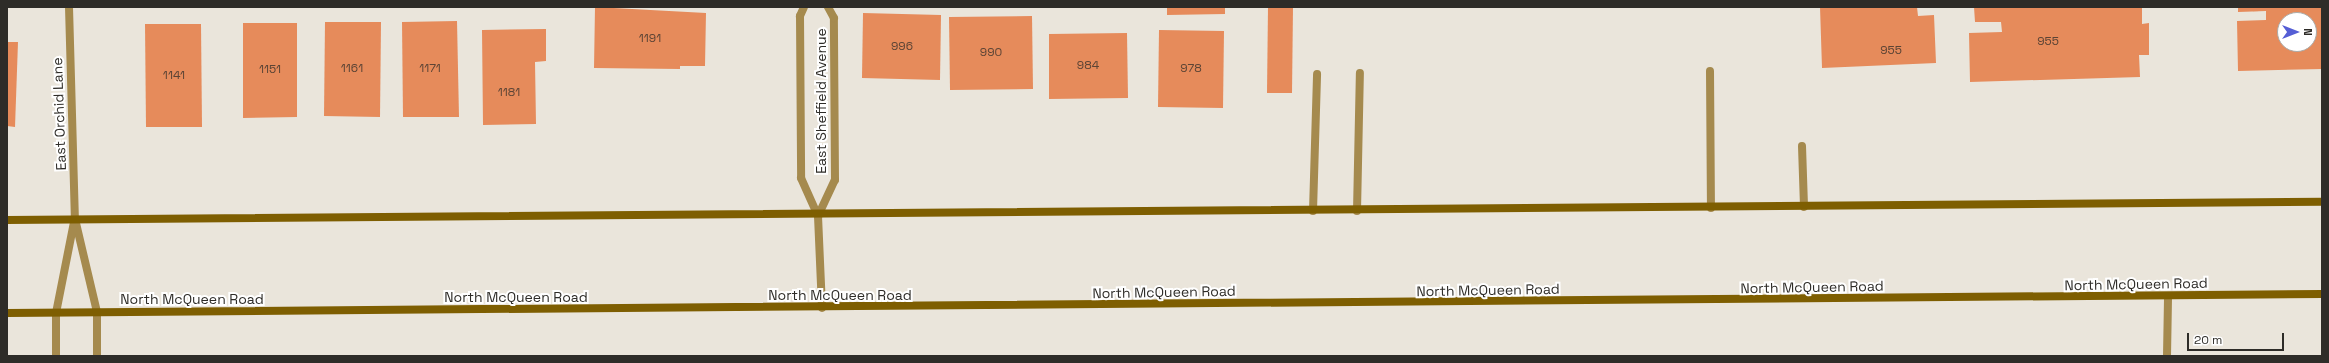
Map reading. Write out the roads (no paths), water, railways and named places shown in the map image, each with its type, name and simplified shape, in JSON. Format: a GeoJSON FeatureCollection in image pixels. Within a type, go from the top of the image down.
{"type":"FeatureCollection","features":[{"type":"Feature","properties":{"kind":"main road"},"geometry":{"type":"LineString","coordinates":[[7,220],[818,216],[2322,202]]}},
{"type":"Feature","properties":{"kind":"main road","name":"North McQueen Road"},"geometry":{"type":"LineString","coordinates":[[7,313],[2168,297],[2322,294]]}},
{"type":"Feature","properties":{"kind":"street","name":"East Orchid Lane"},"geometry":{"type":"LineString","coordinates":[[69,7],[75,220],[97,312],[97,356]]}},
{"type":"Feature","properties":{"kind":"street","name":"East Sheffield Avenue"},"geometry":{"type":"LineString","coordinates":[[804,7],[800,16],[801,178],[818,216],[822,308]]}},
{"type":"Feature","properties":{"kind":"street","name":"East Sheffield Avenue"},"geometry":{"type":"LineString","coordinates":[[818,216],[835,180],[834,18],[828,7]]}},
{"type":"Feature","properties":{"kind":"street"},"geometry":{"type":"LineString","coordinates":[[1710,71],[1711,208]]}},
{"type":"Feature","properties":{"kind":"street"},"geometry":{"type":"LineString","coordinates":[[1357,211],[1360,73]]}},
{"type":"Feature","properties":{"kind":"street"},"geometry":{"type":"LineString","coordinates":[[1313,211],[1317,74]]}},
{"type":"Feature","properties":{"kind":"street"},"geometry":{"type":"LineString","coordinates":[[1802,146],[1804,207]]}},
{"type":"Feature","properties":{"kind":"street","name":"East Orchid Lane"},"geometry":{"type":"LineString","coordinates":[[56,356],[56,313],[75,220]]}},
{"type":"Feature","properties":{"kind":"street"},"geometry":{"type":"LineString","coordinates":[[2167,356],[2168,297]]}}]}
